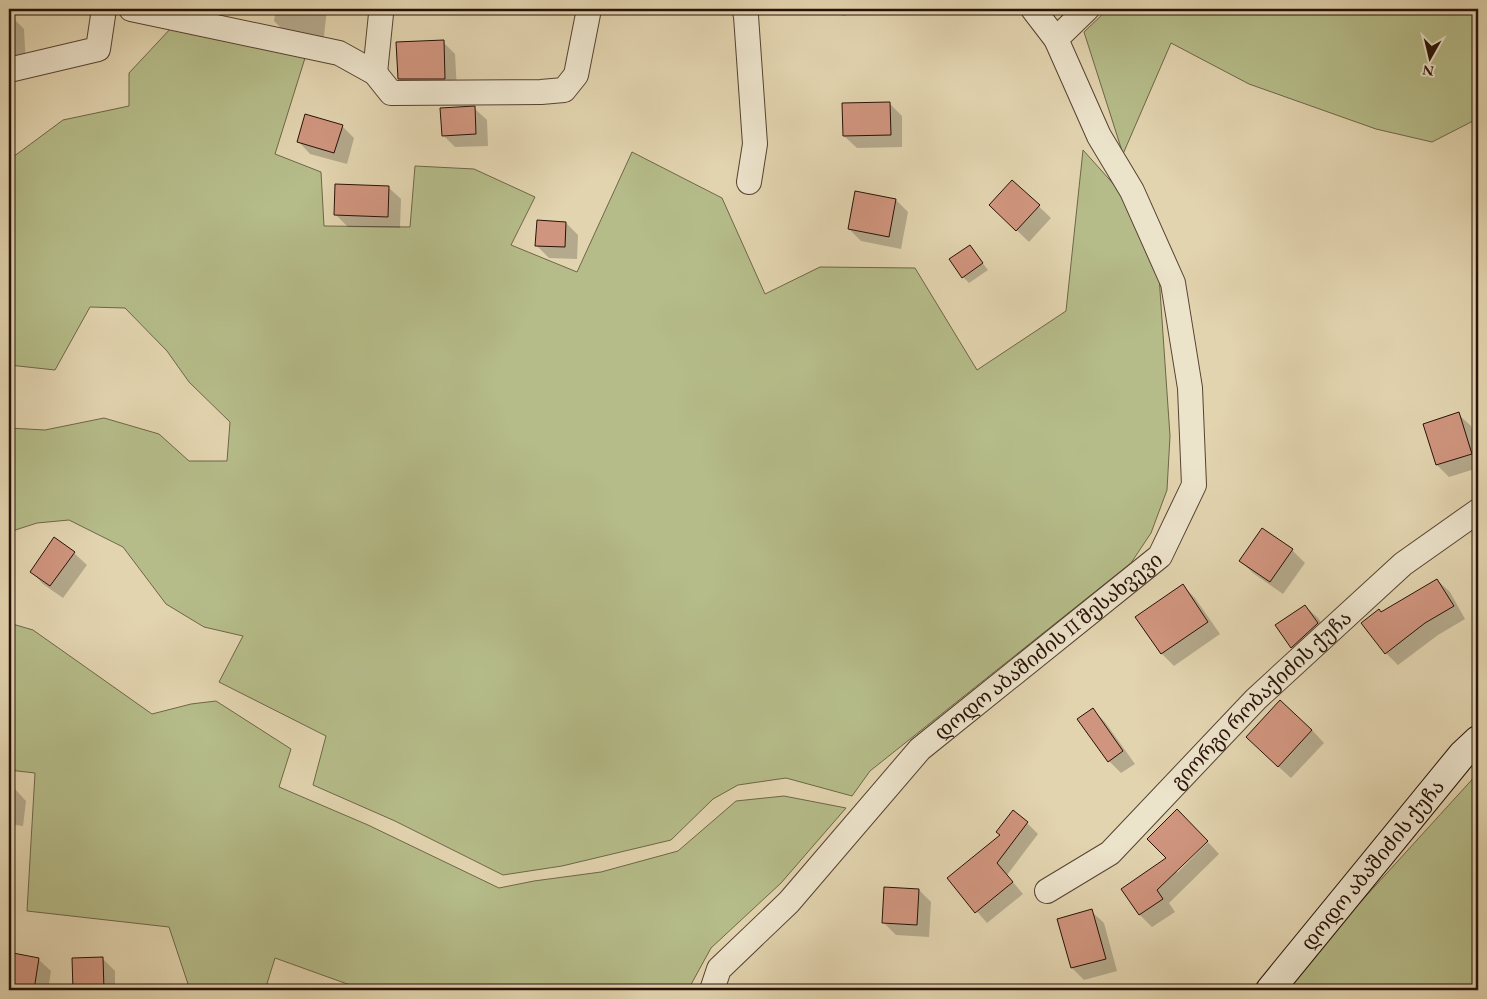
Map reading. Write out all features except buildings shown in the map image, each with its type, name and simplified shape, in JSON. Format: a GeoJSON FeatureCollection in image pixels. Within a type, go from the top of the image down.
{"type":"FeatureCollection","features":[{"type":"Feature","properties":{"kind":"street"},"geometry":{"type":"LineString","coordinates":[[9,70],[98,48],[104,9]]}},
{"type":"Feature","properties":{"kind":"street"},"geometry":{"type":"LineString","coordinates":[[131,9],[339,53],[375,73],[390,93],[541,92],[564,90],[576,75],[589,9]]}},
{"type":"Feature","properties":{"kind":"street"},"geometry":{"type":"LineString","coordinates":[[375,73],[380,9]]}},
{"type":"Feature","properties":{"kind":"street"},"geometry":{"type":"LineString","coordinates":[[744,9],[755,144],[748,182]]}},
{"type":"Feature","properties":{"kind":"street","name":"დოდო აბაშიძის II შესახვევი"},"geometry":{"type":"LineString","coordinates":[[712,990],[719,969],[789,902],[920,749],[1160,556],[1194,485],[1190,388],[1173,283],[1132,190],[1099,136],[1056,39],[1033,9]]}},
{"type":"Feature","properties":{"kind":"street"},"geometry":{"type":"LineString","coordinates":[[1056,39],[1088,9]]}},
{"type":"Feature","properties":{"kind":"street","name":"გიორგი რობაქიძის ქუჩა"},"geometry":{"type":"LineString","coordinates":[[1047,891],[1110,853],[1256,698],[1403,564],[1478,511]]}},
{"type":"Feature","properties":{"kind":"street","name":"დოდო აბაშიძის ქუჩა"},"geometry":{"type":"LineString","coordinates":[[1270,990],[1456,763],[1478,740]]}},
{"type":"Feature","properties":{"kind":"green space"},"geometry":{"type":"Polygon","coordinates":[[[1108,9],[1478,9],[1478,120],[1432,142],[1376,129],[1249,84],[1171,43],[1123,154],[1084,32],[1108,9]]]}},
{"type":"Feature","properties":{"kind":"green space"},"geometry":{"type":"Polygon","coordinates":[[[172,27],[305,58],[275,154],[321,172],[324,226],[410,227],[415,166],[474,169],[535,197],[511,245],[577,272],[632,152],[722,198],[765,294],[820,267],[915,268],[977,370],[1066,311],[1083,150],[1126,198],[1159,276],[1170,436],[1167,490],[1151,533],[1131,563],[870,771],[852,796],[786,778],[738,785],[713,799],[671,840],[562,866],[503,875],[395,821],[313,785],[326,736],[219,682],[243,636],[204,627],[166,604],[123,547],[69,520],[37,523],[9,532],[9,428],[45,430],[104,418],[159,434],[189,461],[227,461],[230,422],[189,382],[167,351],[125,308],[90,307],[55,370],[9,365],[9,160],[63,120],[129,106],[129,73],[172,27]]]}},
{"type":"Feature","properties":{"kind":"green space"},"geometry":{"type":"Polygon","coordinates":[[[9,623],[33,630],[152,714],[191,704],[216,701],[291,749],[279,787],[368,825],[499,888],[601,872],[678,851],[736,801],[784,796],[846,808],[781,883],[711,948],[688,990],[364,990],[275,958],[265,990],[190,990],[169,927],[27,911],[35,773],[9,770],[9,623]]]}},
{"type":"Feature","properties":{"kind":"green space"},"geometry":{"type":"Polygon","coordinates":[[[1478,773],[1478,990],[1287,990],[1315,952],[1478,773]]]}}]}
